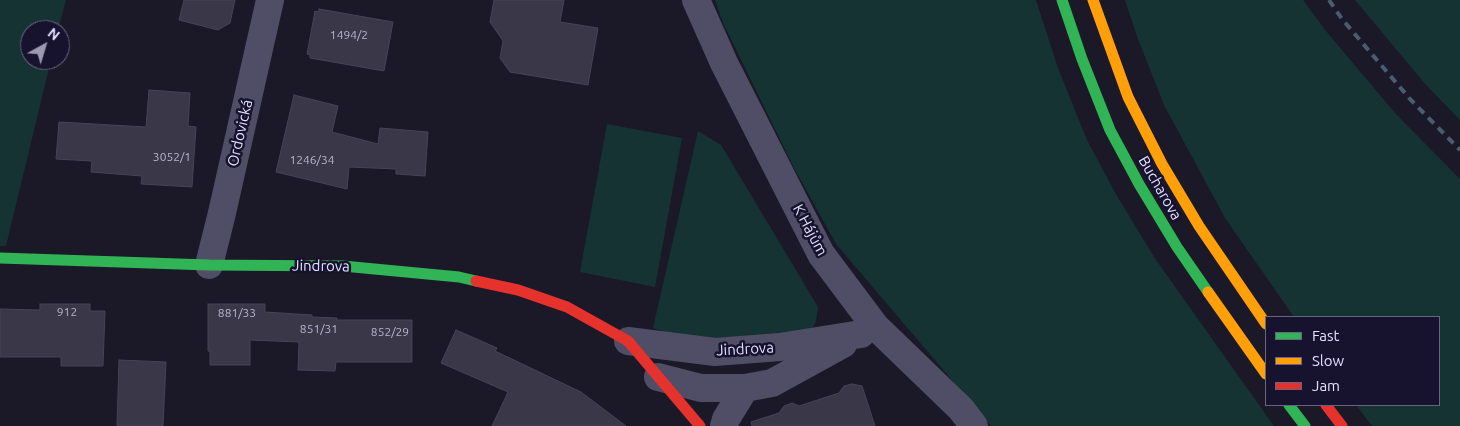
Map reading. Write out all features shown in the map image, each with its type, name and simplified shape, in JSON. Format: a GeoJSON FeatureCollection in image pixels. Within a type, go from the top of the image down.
{"type":"FeatureCollection","features":[{"type":"Feature","properties":{"kind":"main road","name":"Bucharova"},"geometry":{"type":"LineString","coordinates":[[1062,0],[1082,59],[1110,130],[1139,184],[1177,247],[1265,373]]}},
{"type":"Feature","properties":{"kind":"main road","name":"Bucharova"},"geometry":{"type":"LineString","coordinates":[[1093,0],[1128,97],[1162,164],[1200,226],[1265,323]]}},
{"type":"Feature","properties":{"kind":"main road","name":"Jindrova"},"geometry":{"type":"LineString","coordinates":[[0,258],[209,265],[343,266],[459,277],[518,290],[567,307],[628,341],[700,426]]}},
{"type":"Feature","properties":{"kind":"main road"},"geometry":{"type":"LineString","coordinates":[[1290,406],[1305,426]]}},
{"type":"Feature","properties":{"kind":"main road"},"geometry":{"type":"LineString","coordinates":[[1327,406],[1342,426]]}},
{"type":"Feature","properties":{"kind":"street","name":"Ordovická"},"geometry":{"type":"LineString","coordinates":[[209,265],[270,0]]}},
{"type":"Feature","properties":{"kind":"street","name":"K Hájům"},"geometry":{"type":"LineString","coordinates":[[696,0],[724,63],[821,254],[868,330],[961,409],[974,426]]}},
{"type":"Feature","properties":{"kind":"street","name":"Jindrova"},"geometry":{"type":"LineString","coordinates":[[628,341],[715,352],[780,347],[868,330]]}},
{"type":"Feature","properties":{"kind":"street","name":"Jindrova"},"geometry":{"type":"LineString","coordinates":[[658,377],[701,388],[745,388],[772,383],[868,330]]}},
{"type":"Feature","properties":{"kind":"street"},"geometry":{"type":"LineString","coordinates":[[724,426],[726,419],[745,388]]}},
{"type":"Feature","properties":{"kind":"green space"},"geometry":{"type":"Polygon","coordinates":[[[0,0],[66,0],[61,20],[20,20],[20,70],[49,70],[6,246],[0,246],[0,0]]]}},
{"type":"Feature","properties":{"kind":"green space"},"geometry":{"type":"Polygon","coordinates":[[[715,0],[1036,0],[1058,68],[1087,140],[1117,196],[1156,260],[1274,426],[991,426],[836,244],[794,168],[723,23],[715,0]]]}},
{"type":"Feature","properties":{"kind":"green space"},"geometry":{"type":"Polygon","coordinates":[[[1125,0],[1303,0],[1326,31],[1395,113],[1460,179],[1460,426],[1372,426],[1357,406],[1440,406],[1440,316],[1293,316],[1225,218],[1164,105],[1125,0]]]}},
{"type":"Feature","properties":{"kind":"green space"},"geometry":{"type":"Polygon","coordinates":[[[1355,0],[1460,0],[1460,120],[1426,85],[1355,0]]]}},
{"type":"Feature","properties":{"kind":"green space"},"geometry":{"type":"Polygon","coordinates":[[[607,124],[682,138],[655,287],[580,272],[607,124]]]}},
{"type":"Feature","properties":{"kind":"green space"},"geometry":{"type":"Polygon","coordinates":[[[698,131],[721,145],[818,307],[816,321],[809,335],[704,344],[653,328],[698,131]]]}},
{"type":"Feature","properties":{"kind":"building"},"geometry":{"type":"Polygon","coordinates":[[[184,0],[235,0],[230,23],[218,30],[179,20],[184,0]]]}},
{"type":"Feature","properties":{"kind":"building"},"geometry":{"type":"Polygon","coordinates":[[[494,0],[564,0],[560,22],[598,28],[588,85],[510,72],[500,58],[503,41],[490,22],[494,0]]]}},
{"type":"Feature","properties":{"kind":"building"},"geometry":{"type":"Polygon","coordinates":[[[319,9],[393,22],[384,71],[310,58],[310,55],[307,54],[315,11],[319,12],[319,9]]]}},
{"type":"Feature","properties":{"kind":"building"},"geometry":{"type":"Polygon","coordinates":[[[149,90],[190,93],[188,126],[196,127],[192,187],[141,184],[142,176],[91,172],[92,161],[56,159],[59,122],[146,127],[149,90]]]}},
{"type":"Feature","properties":{"kind":"building"},"geometry":{"type":"Polygon","coordinates":[[[294,95],[338,106],[332,132],[378,144],[380,128],[428,132],[425,176],[396,174],[396,169],[349,167],[347,189],[276,172],[294,95]]]}},
{"type":"Feature","properties":{"kind":"building"},"geometry":{"type":"Polygon","coordinates":[[[40,304],[90,304],[90,311],[105,311],[103,366],[61,366],[61,357],[0,357],[0,309],[40,310],[40,304]]]}},
{"type":"Feature","properties":{"kind":"building"},"geometry":{"type":"Polygon","coordinates":[[[208,304],[265,304],[265,312],[312,315],[312,317],[337,318],[337,320],[412,320],[412,362],[336,362],[335,371],[298,370],[299,342],[250,340],[250,365],[210,365],[210,351],[208,351],[208,304]]]}},
{"type":"Feature","properties":{"kind":"building"},"geometry":{"type":"Polygon","coordinates":[[[456,330],[497,348],[495,351],[581,392],[626,426],[492,426],[508,392],[441,363],[456,330]]]}},
{"type":"Feature","properties":{"kind":"building"},"geometry":{"type":"Polygon","coordinates":[[[119,360],[166,362],[163,426],[117,426],[119,360]]]}},
{"type":"Feature","properties":{"kind":"building"},"geometry":{"type":"Polygon","coordinates":[[[852,384],[862,386],[875,426],[752,426],[751,422],[779,413],[784,406],[792,403],[799,406],[839,393],[844,386],[852,384]]]}},
{"type":"Feature","properties":{"kind":"railway"},"geometry":{"type":"LineString","coordinates":[[1329,0],[1342,19],[1410,99],[1460,150]]}},
{"type":"Feature","properties":{"kind":"traffic: fast"},"geometry":{"type":"LineString","coordinates":[[1062,0],[1082,59],[1110,130],[1139,184],[1177,247],[1208,292]]}},
{"type":"Feature","properties":{"kind":"traffic: fast"},"geometry":{"type":"LineString","coordinates":[[0,258],[209,265],[343,266],[459,277],[476,281]]}},
{"type":"Feature","properties":{"kind":"traffic: fast"},"geometry":{"type":"LineString","coordinates":[[1290,406],[1305,426]]}},
{"type":"Feature","properties":{"kind":"traffic: slow"},"geometry":{"type":"LineString","coordinates":[[1093,0],[1128,97],[1162,164],[1199,226],[1265,323]]}},
{"type":"Feature","properties":{"kind":"traffic: slow"},"geometry":{"type":"LineString","coordinates":[[1208,292],[1265,373]]}},
{"type":"Feature","properties":{"kind":"traffic: jam"},"geometry":{"type":"LineString","coordinates":[[476,281],[518,290],[567,307],[628,341],[700,426]]}},
{"type":"Feature","properties":{"kind":"traffic: jam"},"geometry":{"type":"LineString","coordinates":[[1327,406],[1342,426]]}}]}
